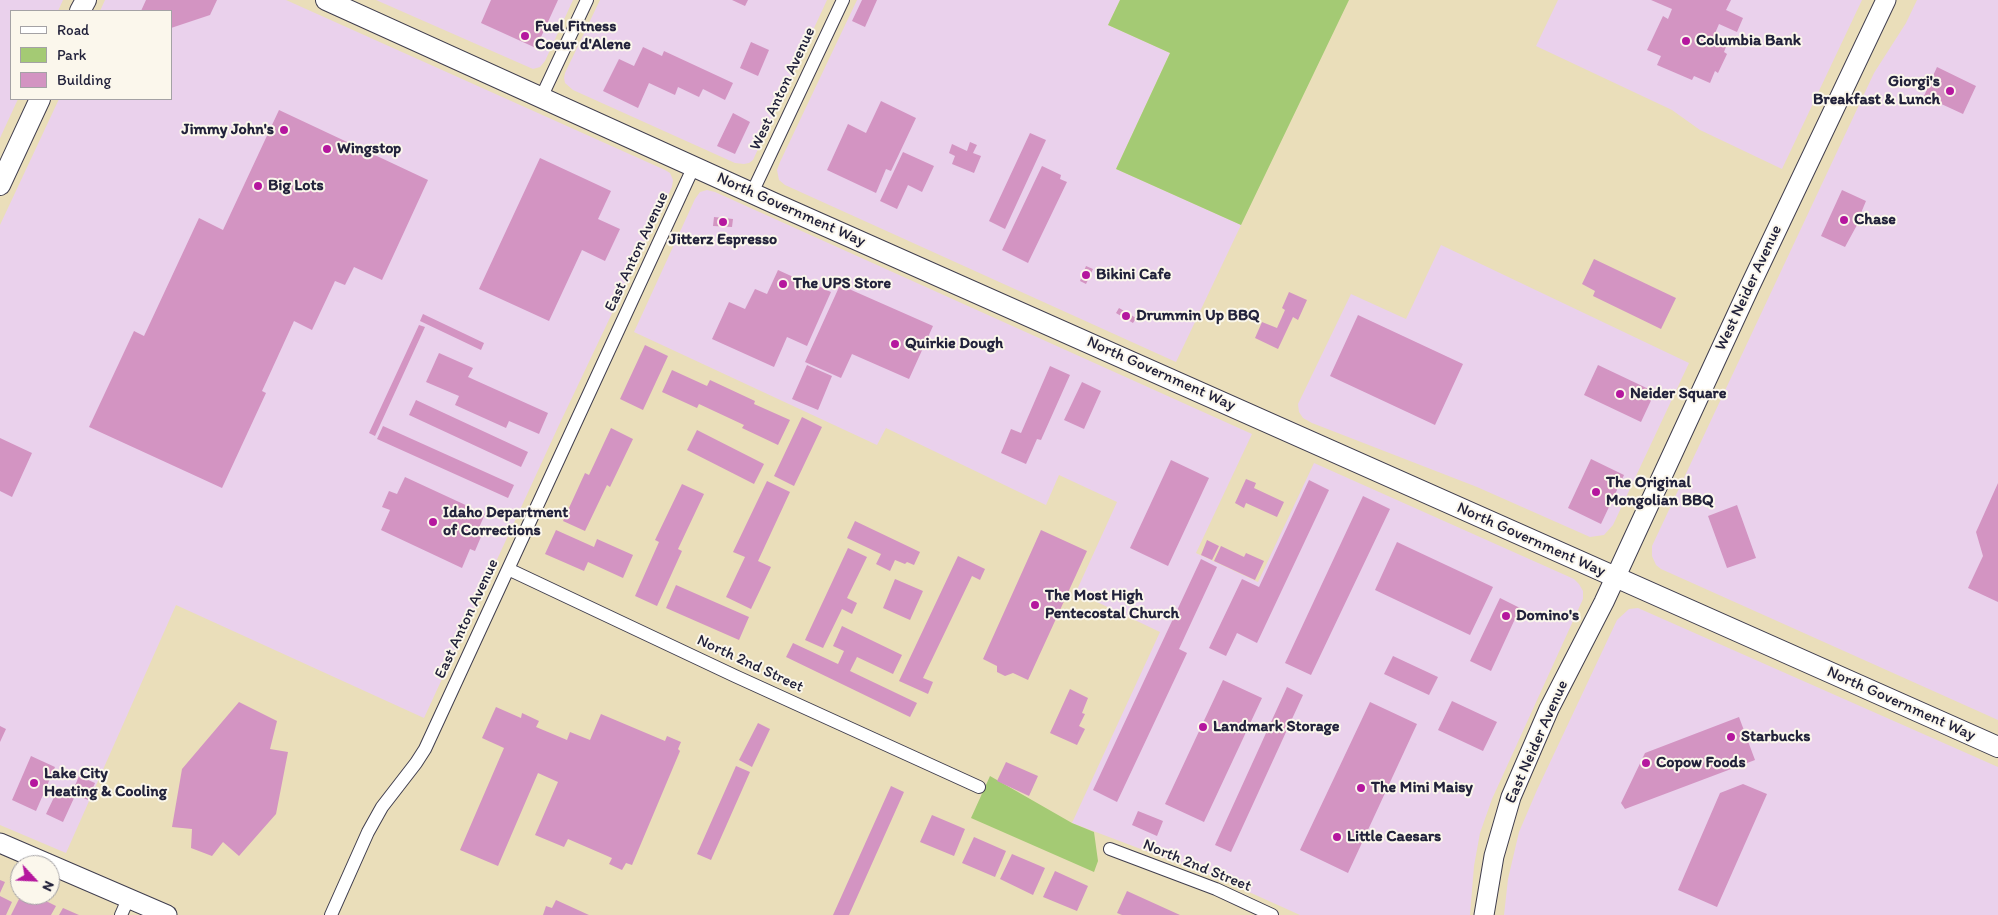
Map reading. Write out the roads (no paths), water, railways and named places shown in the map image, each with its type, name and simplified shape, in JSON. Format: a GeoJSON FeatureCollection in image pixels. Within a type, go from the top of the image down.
{"type":"FeatureCollection","features":[{"type":"Feature","properties":{"kind":"main road","name":"North Government Way"},"geometry":{"type":"LineString","coordinates":[[326,0],[752,193],[1998,747]]}},
{"type":"Feature","properties":{"kind":"main road","name":"West Neider Avenue"},"geometry":{"type":"LineString","coordinates":[[1615,577],[1750,286],[1886,0]]}},
{"type":"Feature","properties":{"kind":"main road"},"geometry":{"type":"LineString","coordinates":[[0,185],[40,100]]}},
{"type":"Feature","properties":{"kind":"main road","name":"East Neider Avenue"},"geometry":{"type":"LineString","coordinates":[[1484,915],[1494,856],[1511,797],[1549,709],[1615,577]]}},
{"type":"Feature","properties":{"kind":"main road"},"geometry":{"type":"LineString","coordinates":[[0,843],[167,915]]}},
{"type":"Feature","properties":{"kind":"street"},"geometry":{"type":"LineString","coordinates":[[540,98],[586,0]]}},
{"type":"Feature","properties":{"kind":"street","name":"West Anton Avenue"},"geometry":{"type":"LineString","coordinates":[[752,193],[843,0]]}},
{"type":"Feature","properties":{"kind":"street","name":"East Anton Avenue"},"geometry":{"type":"LineString","coordinates":[[331,915],[368,832],[382,807],[425,749],[694,166]]}},
{"type":"Feature","properties":{"kind":"street","name":"North 2nd Street"},"geometry":{"type":"LineString","coordinates":[[508,569],[735,676],[979,786]]}},
{"type":"Feature","properties":{"kind":"street","name":"North 2nd Street"},"geometry":{"type":"LineString","coordinates":[[1110,849],[1216,889],[1272,915]]}},
{"type":"Feature","properties":{"kind":"street"},"geometry":{"type":"LineString","coordinates":[[121,915],[129,897]]}},
{"type":"Feature","properties":{"kind":"place","name":"Fuel Fitness Coeur d'Alene"},"geometry":{"type":"Point","coordinates":[525,36]}},
{"type":"Feature","properties":{"kind":"place","name":"Columbia Bank"},"geometry":{"type":"Point","coordinates":[1686,41]}},
{"type":"Feature","properties":{"kind":"place","name":"Giorgi's Breakfast & Lunch"},"geometry":{"type":"Point","coordinates":[1950,91]}},
{"type":"Feature","properties":{"kind":"place","name":"Jimmy John's"},"geometry":{"type":"Point","coordinates":[284,130]}},
{"type":"Feature","properties":{"kind":"place","name":"Wingstop"},"geometry":{"type":"Point","coordinates":[327,149]}},
{"type":"Feature","properties":{"kind":"place","name":"Big Lots"},"geometry":{"type":"Point","coordinates":[258,186]}},
{"type":"Feature","properties":{"kind":"place","name":"Chase"},"geometry":{"type":"Point","coordinates":[1844,220]}},
{"type":"Feature","properties":{"kind":"place","name":"Jitterz Espresso"},"geometry":{"type":"Point","coordinates":[723,222]}},
{"type":"Feature","properties":{"kind":"place","name":"Bikini Cafe"},"geometry":{"type":"Point","coordinates":[1086,275]}},
{"type":"Feature","properties":{"kind":"place","name":"The UPS Store"},"geometry":{"type":"Point","coordinates":[783,284]}},
{"type":"Feature","properties":{"kind":"place","name":"Drummin Up BBQ"},"geometry":{"type":"Point","coordinates":[1126,316]}},
{"type":"Feature","properties":{"kind":"place","name":"Quirkie Dough"},"geometry":{"type":"Point","coordinates":[895,344]}},
{"type":"Feature","properties":{"kind":"place","name":"Neider Square"},"geometry":{"type":"Point","coordinates":[1620,394]}},
{"type":"Feature","properties":{"kind":"place","name":"The Original Mongolian BBQ"},"geometry":{"type":"Point","coordinates":[1596,492]}},
{"type":"Feature","properties":{"kind":"place","name":"Idaho Department of Corrections"},"geometry":{"type":"Point","coordinates":[433,522]}},
{"type":"Feature","properties":{"kind":"place","name":"The Most High Pentecostal Church"},"geometry":{"type":"Point","coordinates":[1035,605]}},
{"type":"Feature","properties":{"kind":"place","name":"Domino's"},"geometry":{"type":"Point","coordinates":[1506,616]}},
{"type":"Feature","properties":{"kind":"place","name":"Landmark Storage"},"geometry":{"type":"Point","coordinates":[1203,727]}},
{"type":"Feature","properties":{"kind":"place","name":"Starbucks"},"geometry":{"type":"Point","coordinates":[1731,737]}},
{"type":"Feature","properties":{"kind":"place","name":"Copow Foods"},"geometry":{"type":"Point","coordinates":[1646,763]}},
{"type":"Feature","properties":{"kind":"place","name":"Lake City Heating & Cooling"},"geometry":{"type":"Point","coordinates":[34,783]}},
{"type":"Feature","properties":{"kind":"place","name":"The Mini Maisy"},"geometry":{"type":"Point","coordinates":[1361,788]}},
{"type":"Feature","properties":{"kind":"place","name":"Little Caesars"},"geometry":{"type":"Point","coordinates":[1337,837]}}]}
